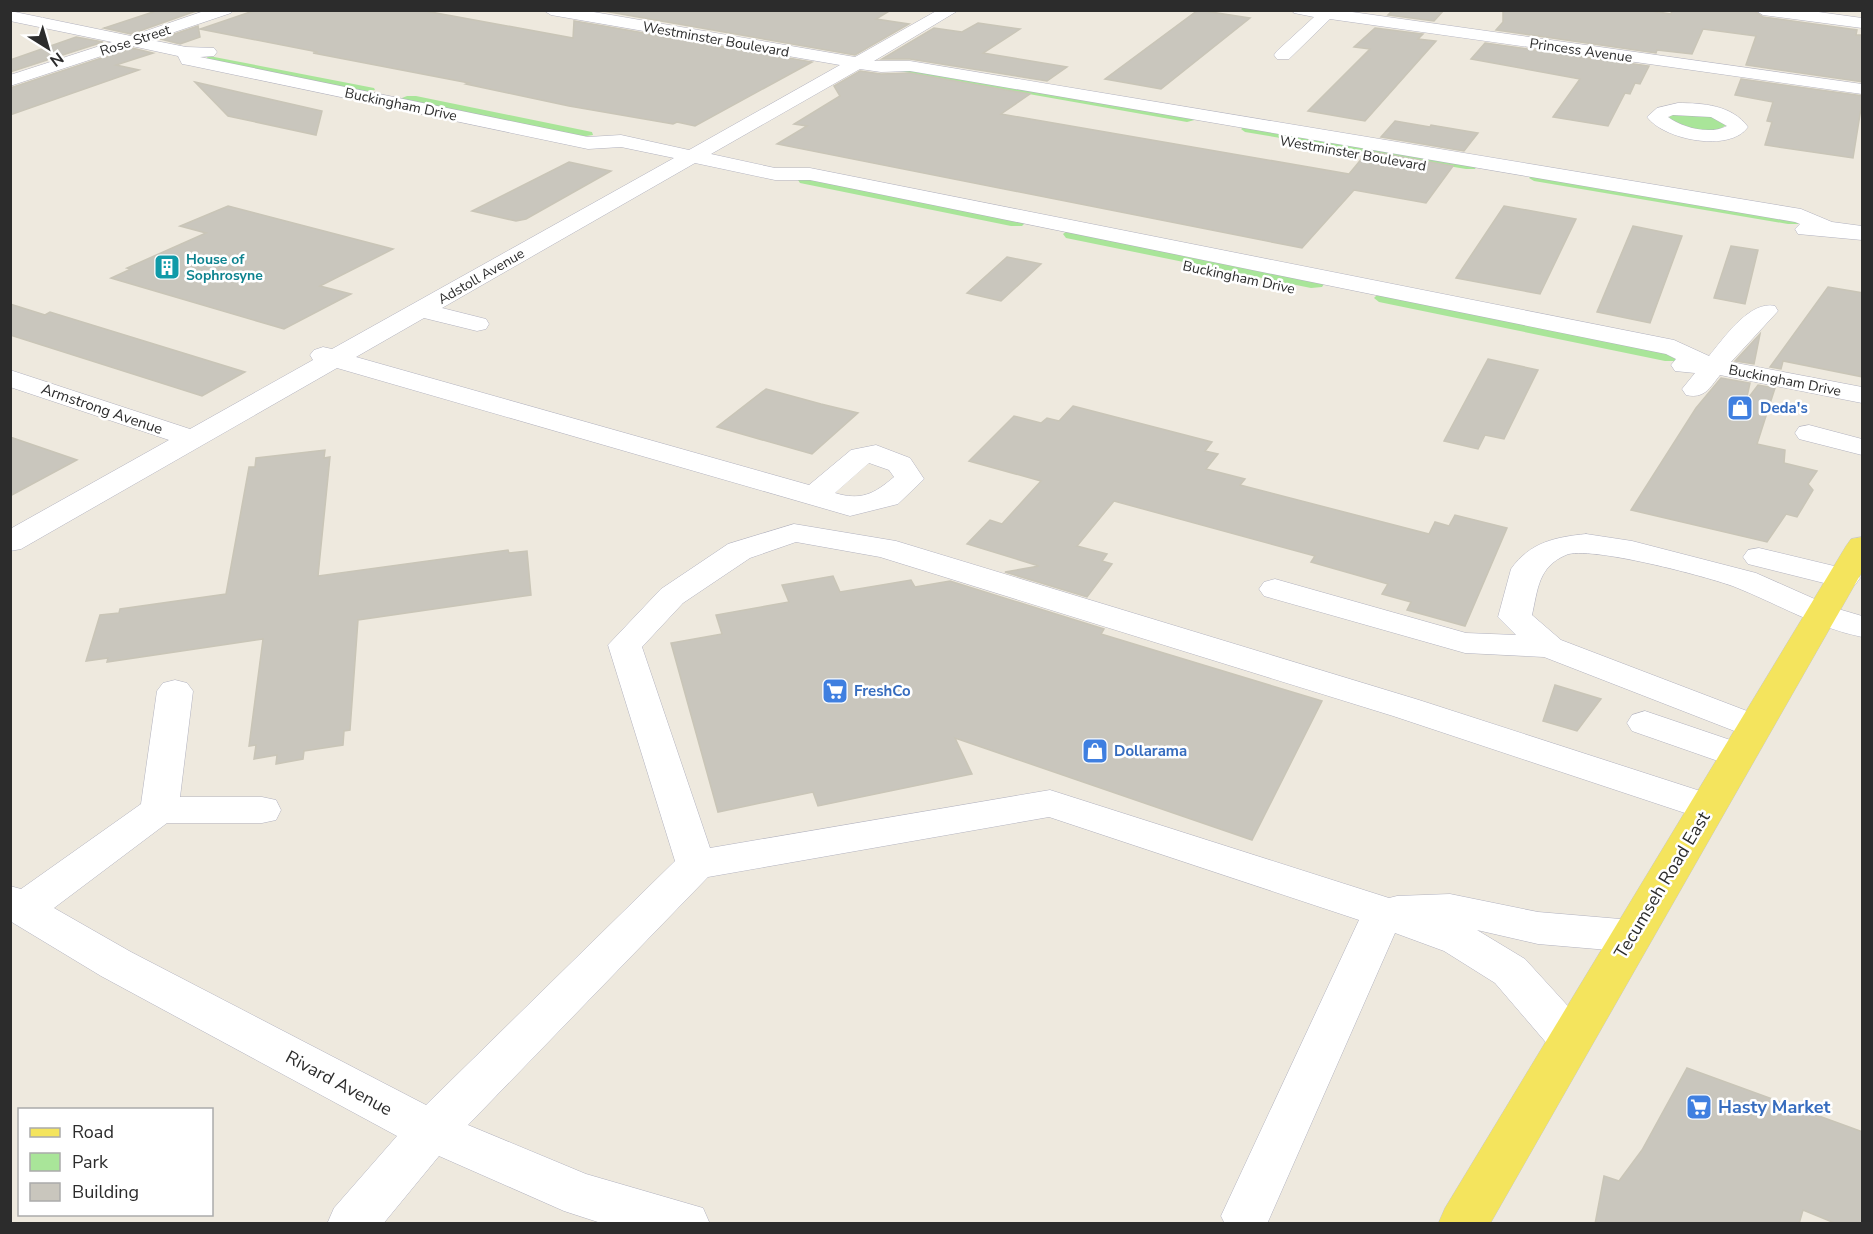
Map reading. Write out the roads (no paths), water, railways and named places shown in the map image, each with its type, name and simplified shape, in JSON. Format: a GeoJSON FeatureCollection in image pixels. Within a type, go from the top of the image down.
{"type":"FeatureCollection","features":[{"type":"Feature","properties":{"kind":"main road","name":"Tecumseh Road East"},"geometry":{"type":"LineString","coordinates":[[1463,1224],[1853,562]]}},
{"type":"Feature","properties":{"kind":"street","name":"Rose Street"},"geometry":{"type":"LineString","coordinates":[[10,81],[225,10]]}},
{"type":"Feature","properties":{"kind":"street","name":"Westminster Boulevard"},"geometry":{"type":"LineString","coordinates":[[551,10],[869,65],[895,75],[1786,228],[1798,230],[1827,228],[1862,243]]}},
{"type":"Feature","properties":{"kind":"street","name":"Adstoll Avenue"},"geometry":{"type":"LineString","coordinates":[[10,542],[193,439],[322,355],[421,310],[693,156],[869,65],[951,10]]}},
{"type":"Feature","properties":{"kind":"street","name":"Princess Avenue"},"geometry":{"type":"LineString","coordinates":[[1300,10],[1863,89]]}},
{"type":"Feature","properties":{"kind":"street"},"geometry":{"type":"LineString","coordinates":[[1763,10],[1863,23]]}},
{"type":"Feature","properties":{"kind":"street"},"geometry":{"type":"LineString","coordinates":[[1283,55],[1326,14]]}},
{"type":"Feature","properties":{"kind":"street","name":"Buckingham Drive"},"geometry":{"type":"LineString","coordinates":[[10,16],[186,52],[188,60],[588,143],[621,141],[775,174],[789,184],[1665,366],[1711,366],[1816,410],[1863,395]]}},
{"type":"Feature","properties":{"kind":"street"},"geometry":{"type":"LineString","coordinates":[[1701,110],[1717,69]]}},
{"type":"Feature","properties":{"kind":"street"},"geometry":{"type":"LineString","coordinates":[[1824,205],[1827,228]]}},
{"type":"Feature","properties":{"kind":"street"},"geometry":{"type":"LineString","coordinates":[[449,273],[475,279]]}},
{"type":"Feature","properties":{"kind":"street"},"geometry":{"type":"LineString","coordinates":[[421,310],[477,324]]}},
{"type":"Feature","properties":{"kind":"street"},"geometry":{"type":"LineString","coordinates":[[1695,389],[1711,366],[1766,311]]}},
{"type":"Feature","properties":{"kind":"street"},"geometry":{"type":"LineString","coordinates":[[322,355],[814,496]]}},
{"type":"Feature","properties":{"kind":"street","name":"Armstrong Avenue"},"geometry":{"type":"LineString","coordinates":[[10,378],[193,439]]}},
{"type":"Feature","properties":{"kind":"street"},"geometry":{"type":"LineString","coordinates":[[1816,410],[1863,447]]}},
{"type":"Feature","properties":{"kind":"street"},"geometry":{"type":"LineString","coordinates":[[696,865],[625,645],[672,596],[739,551],[794,533],[885,548],[1406,708],[1708,807]]}},
{"type":"Feature","properties":{"kind":"street"},"geometry":{"type":"LineString","coordinates":[[1746,742],[1549,647],[1515,617],[1527,569],[1558,546],[1586,543],[1632,550],[1745,580],[1822,615],[1863,627]]}},
{"type":"Feature","properties":{"kind":"street"},"geometry":{"type":"LineString","coordinates":[[1759,557],[1853,562]]}},
{"type":"Feature","properties":{"kind":"street"},"geometry":{"type":"LineString","coordinates":[[1275,590],[1465,643],[1549,647]]}},
{"type":"Feature","properties":{"kind":"street"},"geometry":{"type":"LineString","coordinates":[[159,810],[175,691]]}},
{"type":"Feature","properties":{"kind":"street"},"geometry":{"type":"LineString","coordinates":[[1645,723],[1746,742]]}},
{"type":"Feature","properties":{"kind":"street"},"geometry":{"type":"LineString","coordinates":[[352,1224],[430,1131],[696,865],[1050,803],[1383,912],[1459,940],[1510,971],[1571,1040]]}},
{"type":"Feature","properties":{"kind":"street"},"geometry":{"type":"LineString","coordinates":[[17,905],[159,810],[262,810]]}},
{"type":"Feature","properties":{"kind":"street","name":"Rivard Avenue"},"geometry":{"type":"LineString","coordinates":[[17,905],[116,964],[430,1131],[581,1196],[685,1224]]}},
{"type":"Feature","properties":{"kind":"street"},"geometry":{"type":"LineString","coordinates":[[1383,912],[1450,909],[1538,928],[1632,936]]}},
{"type":"Feature","properties":{"kind":"street"},"geometry":{"type":"LineString","coordinates":[[1246,1216],[1383,912]]}},
{"type":"Feature","properties":{"kind":"place","name":"House of Sophrosyne"},"geometry":{"type":"Point","coordinates":[167,267]}},
{"type":"Feature","properties":{"kind":"place","name":"Deda's"},"geometry":{"type":"Point","coordinates":[1740,408]}},
{"type":"Feature","properties":{"kind":"place","name":"FreshCo"},"geometry":{"type":"Point","coordinates":[835,691]}},
{"type":"Feature","properties":{"kind":"place","name":"Dollarama"},"geometry":{"type":"Point","coordinates":[1095,751]}},
{"type":"Feature","properties":{"kind":"place","name":"Hasty Market"},"geometry":{"type":"Point","coordinates":[1699,1107]}}]}
